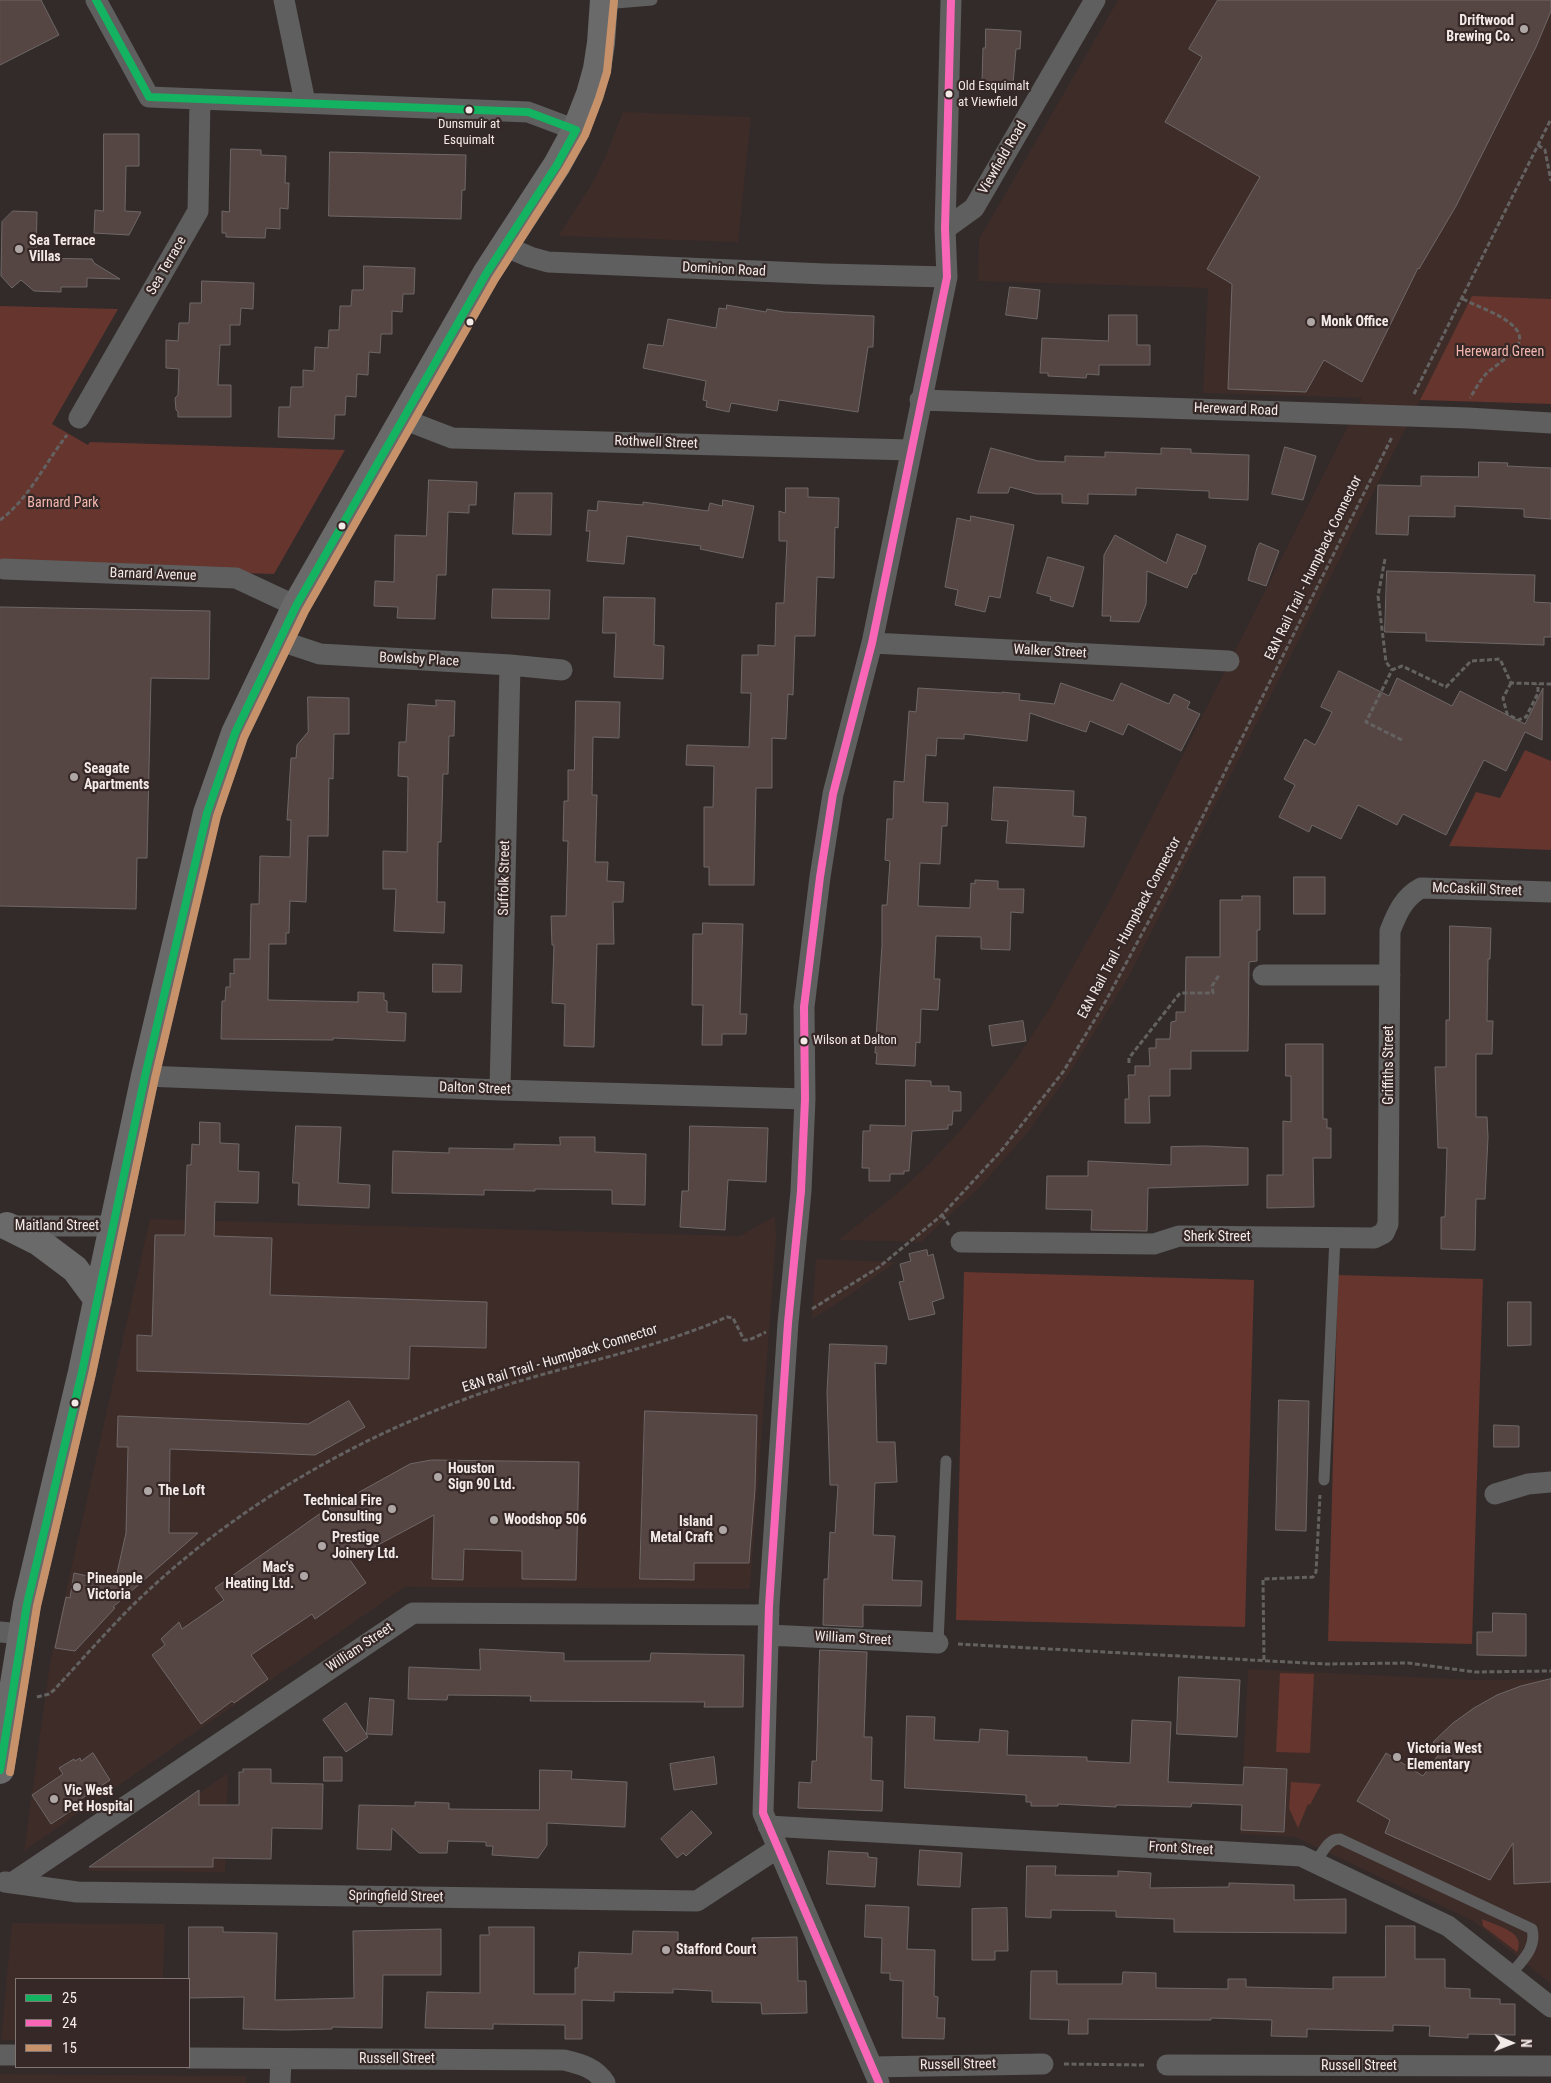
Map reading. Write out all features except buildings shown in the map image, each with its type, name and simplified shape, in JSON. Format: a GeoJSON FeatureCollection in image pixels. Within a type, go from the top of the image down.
{"type":"FeatureCollection","features":[{"type":"Feature","properties":{"kind":"main road"},"geometry":{"type":"LineString","coordinates":[[0,1770],[11,1633],[98,1300],[145,1076],[207,813],[235,733],[278,640],[296,606],[482,282],[576,130],[590,94],[597,69],[604,2]]}},
{"type":"Feature","properties":{"kind":"main road"},"geometry":{"type":"LineString","coordinates":[[3,1226],[39,1242],[75,1269],[98,1300]]}},
{"type":"Feature","properties":{"kind":"street"},"geometry":{"type":"LineString","coordinates":[[96,0],[149,97],[528,112],[576,130]]}},
{"type":"Feature","properties":{"kind":"street"},"geometry":{"type":"LineString","coordinates":[[284,0],[305,102]]}},
{"type":"Feature","properties":{"kind":"street"},"geometry":{"type":"LineString","coordinates":[[876,2075],[763,1814],[769,1625],[788,1323],[801,1190],[805,1099],[804,1007],[820,876],[833,794],[872,643],[920,400],[947,277],[945,229],[951,0]]}},
{"type":"Feature","properties":{"kind":"street","name":"Viewfield Road"},"geometry":{"type":"LineString","coordinates":[[945,229],[974,208],[1095,0]]}},
{"type":"Feature","properties":{"kind":"street","name":"Sea Terrace"},"geometry":{"type":"LineString","coordinates":[[79,418],[198,211],[200,99]]}},
{"type":"Feature","properties":{"kind":"street","name":"Dominion Road"},"geometry":{"type":"LineString","coordinates":[[504,246],[548,262],[825,274],[947,277]]}},
{"type":"Feature","properties":{"kind":"street","name":"Hereward Road"},"geometry":{"type":"LineString","coordinates":[[920,400],[1458,418],[1551,423]]}},
{"type":"Feature","properties":{"kind":"street","name":"Rothwell Street"},"geometry":{"type":"LineString","coordinates":[[403,419],[452,438],[911,450]]}},
{"type":"Feature","properties":{"kind":"street","name":"Barnard Avenue"},"geometry":{"type":"LineString","coordinates":[[4,570],[236,578],[296,606]]}},
{"type":"Feature","properties":{"kind":"street","name":"Bowlsby Place"},"geometry":{"type":"LineString","coordinates":[[278,640],[320,654],[510,665],[562,670]]}},
{"type":"Feature","properties":{"kind":"street","name":"Walker Street"},"geometry":{"type":"LineString","coordinates":[[872,643],[1229,661]]}},
{"type":"Feature","properties":{"kind":"street","name":"Suffolk Street"},"geometry":{"type":"LineString","coordinates":[[500,1090],[510,665]]}},
{"type":"Feature","properties":{"kind":"street","name":"McCaskill Street"},"geometry":{"type":"LineString","coordinates":[[1406,899],[1413,892],[1421,888],[1551,892]]}},
{"type":"Feature","properties":{"kind":"street","name":"Griffiths Street"},"geometry":{"type":"LineString","coordinates":[[1384,1233],[1388,1224],[1390,931],[1397,913],[1406,899]]}},
{"type":"Feature","properties":{"kind":"street"},"geometry":{"type":"LineString","coordinates":[[1263,975],[1390,976]]}},
{"type":"Feature","properties":{"kind":"street","name":"Dalton Street"},"geometry":{"type":"LineString","coordinates":[[145,1076],[500,1090],[805,1099]]}},
{"type":"Feature","properties":{"kind":"street","name":"Maitland Street"},"geometry":{"type":"LineString","coordinates":[[3,1226],[114,1226]]}},
{"type":"Feature","properties":{"kind":"street","name":"Sherk Street"},"geometry":{"type":"LineString","coordinates":[[961,1242],[1154,1244],[1179,1236],[1374,1238],[1384,1233]]}},
{"type":"Feature","properties":{"kind":"street"},"geometry":{"type":"LineString","coordinates":[[1495,1494],[1528,1484],[1551,1482]]}},
{"type":"Feature","properties":{"kind":"street","name":"William Street"},"geometry":{"type":"LineString","coordinates":[[6,1882],[413,1613],[769,1625],[938,1643]]}},
{"type":"Feature","properties":{"kind":"street","name":"Front Street"},"geometry":{"type":"LineString","coordinates":[[768,1826],[1301,1856],[1448,1926],[1551,2007]]}},
{"type":"Feature","properties":{"kind":"street","name":"Springfield Street"},"geometry":{"type":"LineString","coordinates":[[6,1882],[77,1892],[697,1901],[778,1848]]}},
{"type":"Feature","properties":{"kind":"street"},"geometry":{"type":"LineString","coordinates":[[0,2055],[15,2055]]}},
{"type":"Feature","properties":{"kind":"street","name":"Russell Street"},"geometry":{"type":"LineString","coordinates":[[190,2058],[564,2060],[584,2065],[603,2080]]}},
{"type":"Feature","properties":{"kind":"street"},"geometry":{"type":"LineString","coordinates":[[280,2083],[281,2059]]}},
{"type":"Feature","properties":{"kind":"street","name":"Russell Street"},"geometry":{"type":"LineString","coordinates":[[876,2075],[1043,2064]]}},
{"type":"Feature","properties":{"kind":"street","name":"Russell Street"},"geometry":{"type":"LineString","coordinates":[[1167,2065],[1236,2075],[1551,2066]]}},
{"type":"Feature","properties":{"kind":"lane"},"geometry":{"type":"LineString","coordinates":[[604,2],[652,0]]}},
{"type":"Feature","properties":{"kind":"lane"},"geometry":{"type":"LineString","coordinates":[[1324,1480],[1335,1237]]}},
{"type":"Feature","properties":{"kind":"lane"},"geometry":{"type":"LineString","coordinates":[[938,1643],[946,1461]]}},
{"type":"Feature","properties":{"kind":"lane"},"geometry":{"type":"LineString","coordinates":[[1316,1863],[1330,1841],[1334,1838],[1340,1838],[1532,1929],[1534,1936],[1531,1950],[1510,1975]]}},
{"type":"Feature","properties":{"kind":"path"},"geometry":{"type":"LineString","coordinates":[[1425,372],[1551,119]]}},
{"type":"Feature","properties":{"kind":"path"},"geometry":{"type":"LineString","coordinates":[[1538,145],[1545,150],[1551,181]]}},
{"type":"Feature","properties":{"kind":"path"},"geometry":{"type":"LineString","coordinates":[[1463,299],[1510,323],[1517,330],[1519,337],[1518,345],[1513,353],[1485,374],[1469,400]]}},
{"type":"Feature","properties":{"kind":"path"},"geometry":{"type":"LineString","coordinates":[[0,520],[24,497],[79,418]]}},
{"type":"Feature","properties":{"kind":"path","name":"E&N Rail Trail - Humpback Connector"},"geometry":{"type":"LineString","coordinates":[[807,1312],[879,1267],[942,1215],[1001,1152],[1063,1072],[1103,1006],[1172,878],[1376,468]]}},
{"type":"Feature","properties":{"kind":"path"},"geometry":{"type":"LineString","coordinates":[[1386,559],[1378,596],[1386,662],[1392,670]]}},
{"type":"Feature","properties":{"kind":"path"},"geometry":{"type":"LineString","coordinates":[[1402,740],[1366,722],[1392,670],[1402,666],[1446,687],[1471,661],[1500,659],[1510,683],[1503,698],[1507,714],[1518,720],[1526,717],[1538,693],[1538,684]]}},
{"type":"Feature","properties":{"kind":"path"},"geometry":{"type":"LineString","coordinates":[[1510,683],[1551,684]]}},
{"type":"Feature","properties":{"kind":"path"},"geometry":{"type":"LineString","coordinates":[[1129,1063],[1129,1058],[1180,993],[1212,993],[1212,986],[1219,975]]}},
{"type":"Feature","properties":{"kind":"path","name":"E&N Rail Trail - Humpback Connector"},"geometry":{"type":"LineString","coordinates":[[40,1697],[54,1690],[132,1606],[207,1541],[276,1493],[325,1463],[377,1436],[446,1406],[482,1393],[515,1382],[621,1354],[726,1317],[733,1318],[744,1340],[749,1340],[770,1331]]}},
{"type":"Feature","properties":{"kind":"path"},"geometry":{"type":"LineString","coordinates":[[1264,1660],[1263,1579],[1313,1577],[1316,1572],[1320,1488],[1324,1480]]}},
{"type":"Feature","properties":{"kind":"path"},"geometry":{"type":"LineString","coordinates":[[938,1643],[1325,1664],[1408,1663],[1475,1672],[1551,1671]]}},
{"type":"Feature","properties":{"kind":"path"},"geometry":{"type":"LineString","coordinates":[[1043,2064],[1167,2065]]}},
{"type":"Feature","properties":{"kind":"shaded area"},"geometry":{"type":"Polygon","coordinates":[[[1118,0],[1551,0],[1551,299],[1472,297],[1129,976],[1069,1074],[1028,1132],[981,1186],[921,1242],[838,1240],[893,1197],[929,1164],[967,1123],[1011,1067],[1048,1011],[1109,902],[1362,398],[1203,393],[1208,288],[978,281],[979,239],[1118,0]]]}},
{"type":"Feature","properties":{"kind":"shaded area"},"geometry":{"type":"Polygon","coordinates":[[[623,112],[751,117],[738,242],[558,236],[590,187],[605,158],[623,112]]]}},
{"type":"Feature","properties":{"kind":"shaded area"},"geometry":{"type":"Polygon","coordinates":[[[775,1216],[776,1238],[750,1589],[405,1587],[24,1851],[50,1663],[150,1219],[740,1236],[775,1216]]]}},
{"type":"Feature","properties":{"kind":"shaded area"},"geometry":{"type":"Polygon","coordinates":[[[816,1259],[896,1262],[812,1319],[816,1259]]]}},
{"type":"Feature","properties":{"kind":"shaded area","name":"Victoria West Elementary"},"geometry":{"type":"Polygon","coordinates":[[[1248,1669],[1477,1680],[1551,1679],[1551,1984],[1473,1921],[1295,1837],[1240,1834],[1248,1669]]]}},
{"type":"Feature","properties":{"kind":"shaded area"},"geometry":{"type":"Polygon","coordinates":[[[228,1773],[225,1872],[86,1871],[228,1773]]]}},
{"type":"Feature","properties":{"kind":"shaded area"},"geometry":{"type":"Polygon","coordinates":[[[12,1923],[165,1924],[163,1978],[15,1978],[15,2040],[1,2040],[12,1923]]]}},
{"type":"Feature","properties":{"kind":"shaded area"},"geometry":{"type":"Polygon","coordinates":[[[0,2074],[246,2076],[246,2083],[0,2083],[0,2074]]]}},
{"type":"Feature","properties":{"kind":"green space","name":"Hereward Green"},"geometry":{"type":"Polygon","coordinates":[[[1472,296],[1551,299],[1551,404],[1420,400],[1472,296]]]}},
{"type":"Feature","properties":{"kind":"green space","name":"Barnard Park"},"geometry":{"type":"Polygon","coordinates":[[[0,306],[118,309],[52,424],[88,445],[90,442],[345,450],[274,574],[0,565],[0,306]]]}},
{"type":"Feature","properties":{"kind":"green space"},"geometry":{"type":"Polygon","coordinates":[[[1525,750],[1551,761],[1551,850],[1449,846],[1476,792],[1500,798],[1525,750]]]}},
{"type":"Feature","properties":{"kind":"green space"},"geometry":{"type":"Polygon","coordinates":[[[964,1272],[1254,1280],[1245,1627],[956,1620],[964,1272]]]}},
{"type":"Feature","properties":{"kind":"green space"},"geometry":{"type":"Polygon","coordinates":[[[1338,1275],[1483,1279],[1472,1644],[1328,1641],[1338,1275]]]}},
{"type":"Feature","properties":{"kind":"green space"},"geometry":{"type":"Polygon","coordinates":[[[1280,1673],[1314,1674],[1310,1753],[1276,1752],[1280,1673]]]}},
{"type":"Feature","properties":{"kind":"green space"},"geometry":{"type":"Polygon","coordinates":[[[1291,1782],[1321,1784],[1310,1805],[1308,1804],[1298,1828],[1289,1808],[1291,1782]]]}},
{"type":"Feature","properties":{"kind":"green space"},"geometry":{"type":"Polygon","coordinates":[[[1482,1919],[1502,1927],[1514,1935],[1518,1939],[1517,1952],[1483,1926],[1482,1919]]]}},
{"type":"Feature","properties":{"kind":"transit line","name":"25"},"geometry":{"type":"LineString","coordinates":[[96,0],[149,97],[528,112],[576,130]]}},
{"type":"Feature","properties":{"kind":"transit line","name":"24"},"geometry":{"type":"LineString","coordinates":[[879,2083],[763,1813],[769,1606],[788,1323],[801,1191],[805,1099],[804,1007],[820,877],[833,794],[872,643],[947,277],[945,229],[951,0]]}},
{"type":"Feature","properties":{"kind":"transit line","name":"15"},"geometry":{"type":"LineString","coordinates":[[10,1772],[37,1606],[92,1374],[155,1078],[217,816],[244,737],[305,611],[495,279],[565,170],[585,135],[607,72],[614,1]]}},
{"type":"Feature","properties":{"kind":"transit line","name":"25"},"geometry":{"type":"LineString","coordinates":[[0,1770],[27,1604],[82,1372],[145,1076],[207,813],[235,733],[296,606],[486,274],[557,165],[576,130]]}},
{"type":"Feature","properties":{"kind":"place","name":"Driftwood Brewing Co."},"geometry":{"type":"Point","coordinates":[1524,29]}},
{"type":"Feature","properties":{"kind":"place","name":"Old Esquimalt at Viewfield"},"geometry":{"type":"Point","coordinates":[949,94]}},
{"type":"Feature","properties":{"kind":"place","name":"Dunsmuir at Esquimalt"},"geometry":{"type":"Point","coordinates":[469,110]}},
{"type":"Feature","properties":{"kind":"place","name":"Sea Terrace Villas"},"geometry":{"type":"Point","coordinates":[19,249]}},
{"type":"Feature","properties":{"kind":"place","name":"Monk Office"},"geometry":{"type":"Point","coordinates":[1311,322]}},
{"type":"Feature","properties":{"kind":"place","name":"Seagate Apartments"},"geometry":{"type":"Point","coordinates":[74,777]}},
{"type":"Feature","properties":{"kind":"place","name":"Wilson at Dalton"},"geometry":{"type":"Point","coordinates":[804,1041]}},
{"type":"Feature","properties":{"kind":"place","name":"Houston Sign 90 Ltd."},"geometry":{"type":"Point","coordinates":[438,1477]}},
{"type":"Feature","properties":{"kind":"place","name":"The Loft"},"geometry":{"type":"Point","coordinates":[148,1491]}},
{"type":"Feature","properties":{"kind":"place","name":"Technical Fire Consulting"},"geometry":{"type":"Point","coordinates":[392,1509]}},
{"type":"Feature","properties":{"kind":"place","name":"Woodshop 506"},"geometry":{"type":"Point","coordinates":[494,1520]}},
{"type":"Feature","properties":{"kind":"place","name":"Island Metal Craft"},"geometry":{"type":"Point","coordinates":[723,1530]}},
{"type":"Feature","properties":{"kind":"place","name":"Prestige Joinery Ltd."},"geometry":{"type":"Point","coordinates":[322,1546]}},
{"type":"Feature","properties":{"kind":"place","name":"Mac's Heating Ltd."},"geometry":{"type":"Point","coordinates":[304,1576]}},
{"type":"Feature","properties":{"kind":"place","name":"Pineapple Victoria"},"geometry":{"type":"Point","coordinates":[77,1587]}},
{"type":"Feature","properties":{"kind":"place","name":"Victoria West Elementary"},"geometry":{"type":"Point","coordinates":[1397,1757]}},
{"type":"Feature","properties":{"kind":"place","name":"Vic West Pet Hospital"},"geometry":{"type":"Point","coordinates":[54,1799]}},
{"type":"Feature","properties":{"kind":"place","name":"Stafford Court"},"geometry":{"type":"Point","coordinates":[666,1950]}}]}
